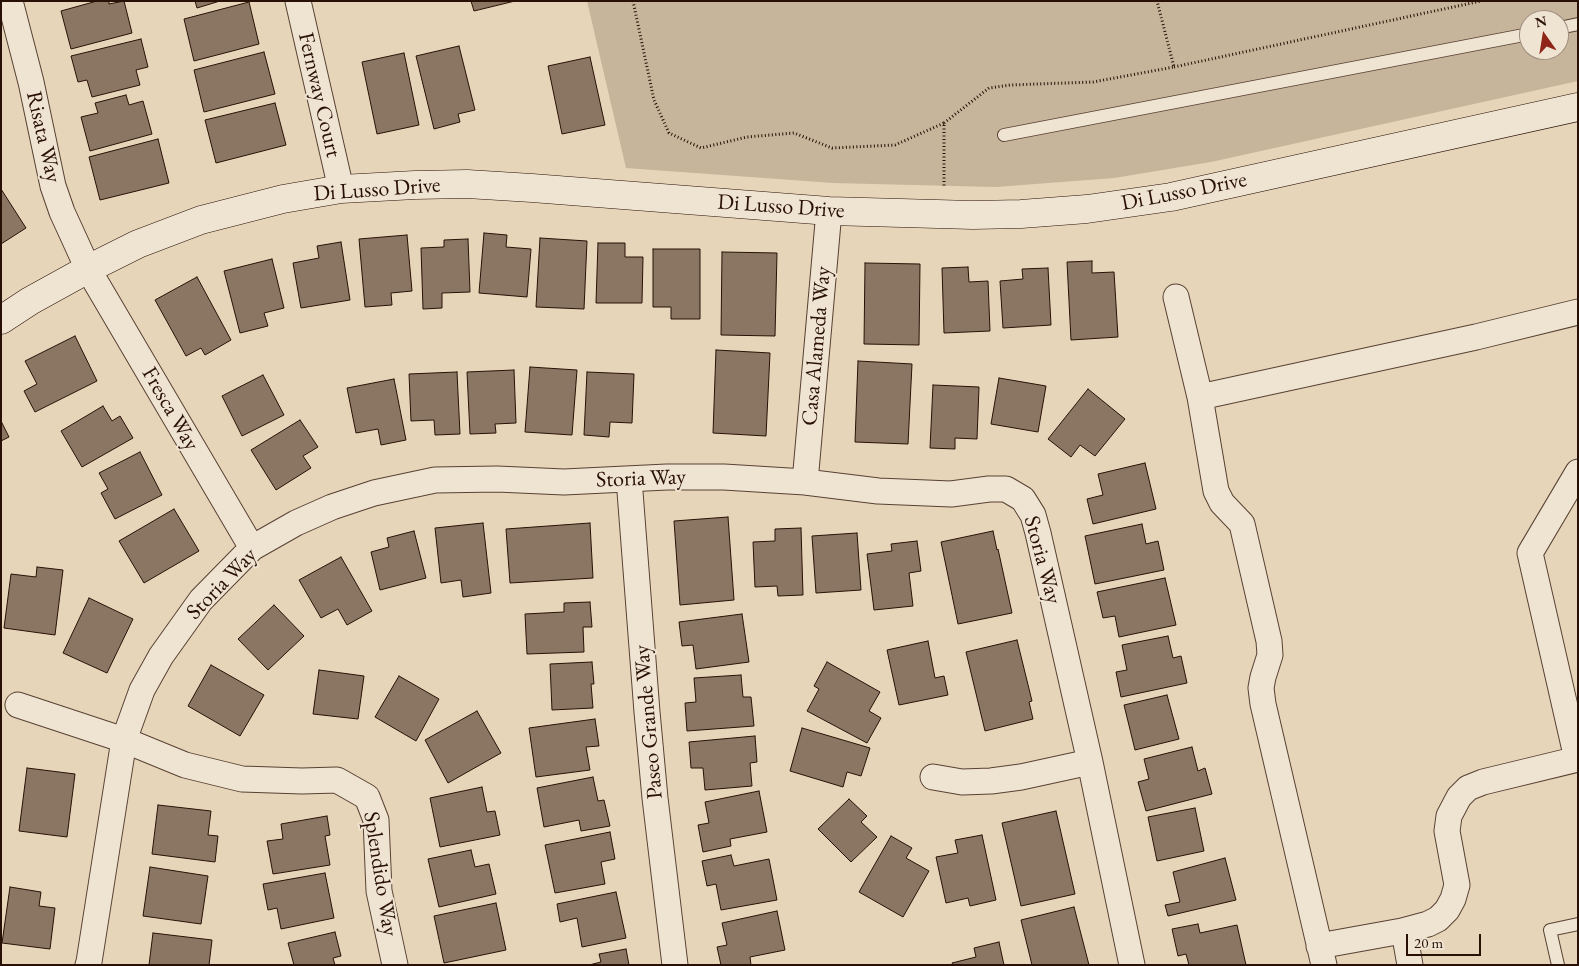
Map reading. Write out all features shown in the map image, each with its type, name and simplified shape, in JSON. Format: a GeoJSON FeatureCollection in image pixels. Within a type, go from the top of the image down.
{"type":"FeatureCollection","features":[{"type":"Feature","properties":{"kind":"street"},"geometry":{"type":"LineString","coordinates":[[1,2],[6,1]]}},
{"type":"Feature","properties":{"kind":"street","name":"Risata Way"},"geometry":{"type":"LineString","coordinates":[[10,1],[31,82],[53,186],[62,212],[88,269]]}},
{"type":"Feature","properties":{"kind":"street","name":"Fernway Court"},"geometry":{"type":"LineString","coordinates":[[298,1],[341,190]]}},
{"type":"Feature","properties":{"kind":"street","name":"Di Lusso Drive"},"geometry":{"type":"LineString","coordinates":[[1,320],[30,301],[138,244],[201,220],[283,198],[341,190],[414,185],[467,184],[829,211],[973,215],[1022,214],[1087,209],[1171,197],[1578,107]]}},
{"type":"Feature","properties":{"kind":"street","name":"Casa Alameda Way"},"geometry":{"type":"LineString","coordinates":[[805,482],[829,211]]}},
{"type":"Feature","properties":{"kind":"street","name":"Fresca Way"},"geometry":{"type":"LineString","coordinates":[[88,269],[252,548]]}},
{"type":"Feature","properties":{"kind":"street"},"geometry":{"type":"LineString","coordinates":[[1176,297],[1200,396],[1216,491],[1222,502],[1242,524],[1269,641],[1270,655],[1261,688],[1263,704],[1321,955],[1428,924],[1438,919],[1447,910],[1457,885],[1447,831],[1449,816],[1453,807],[1468,788],[1483,782],[1577,759],[1530,553],[1578,472]]}},
{"type":"Feature","properties":{"kind":"street"},"geometry":{"type":"LineString","coordinates":[[1200,396],[1467,339],[1578,312]]}},
{"type":"Feature","properties":{"kind":"street","name":"Storia Way"},"geometry":{"type":"LineString","coordinates":[[88,965],[124,740],[142,690],[161,656],[201,600],[252,548],[296,523],[332,507],[374,492],[435,480],[497,479],[564,482],[667,477],[724,477],[805,482],[878,491],[951,494],[988,489],[1006,490],[1023,499],[1033,515],[1038,533],[1090,762],[1132,965]]}},
{"type":"Feature","properties":{"kind":"street","name":"Paseo Grande Way"},"geometry":{"type":"LineString","coordinates":[[629,479],[649,731],[675,965]]}},
{"type":"Feature","properties":{"kind":"street","name":"Splendido Way"},"geometry":{"type":"LineString","coordinates":[[18,705],[124,740],[185,765],[242,779],[336,780],[367,797],[376,820],[379,891],[395,965]]}},
{"type":"Feature","properties":{"kind":"street"},"geometry":{"type":"LineString","coordinates":[[933,777],[962,782],[991,781],[1021,778],[1090,762]]}},
{"type":"Feature","properties":{"kind":"street"},"geometry":{"type":"LineString","coordinates":[[1404,930],[1410,965]]}},
{"type":"Feature","properties":{"kind":"lane"},"geometry":{"type":"LineString","coordinates":[[1004,135],[1519,36]]}},
{"type":"Feature","properties":{"kind":"lane"},"geometry":{"type":"LineString","coordinates":[[1558,965],[1550,930],[1578,924]]}},
{"type":"Feature","properties":{"kind":"path"},"geometry":{"type":"LineString","coordinates":[[633,1],[654,100],[669,133],[701,148],[747,137],[794,133],[832,148],[895,145],[944,123],[989,88],[1010,85],[1093,82],[1174,67],[1481,1]]}},
{"type":"Feature","properties":{"kind":"path"},"geometry":{"type":"LineString","coordinates":[[1158,1],[1174,67]]}},
{"type":"Feature","properties":{"kind":"path"},"geometry":{"type":"LineString","coordinates":[[944,123],[944,186]]}},
{"type":"Feature","properties":{"kind":"shaded area"},"geometry":{"type":"Polygon","coordinates":[[[587,1],[1578,1],[1578,81],[1211,162],[1114,178],[996,187],[833,183],[626,168],[587,1]]]}},
{"type":"Feature","properties":{"kind":"building"},"geometry":{"type":"Polygon","coordinates":[[[97,1],[109,1],[109,4],[124,1],[132,33],[71,49],[61,11],[97,1]]]}},
{"type":"Feature","properties":{"kind":"building"},"geometry":{"type":"Polygon","coordinates":[[[195,1],[220,1],[197,8],[195,1]]]}},
{"type":"Feature","properties":{"kind":"building"},"geometry":{"type":"Polygon","coordinates":[[[471,1],[515,1],[474,11],[471,1]]]}},
{"type":"Feature","properties":{"kind":"building"},"geometry":{"type":"Polygon","coordinates":[[[249,2],[259,44],[194,61],[184,19],[249,2]]]}},
{"type":"Feature","properties":{"kind":"building"},"geometry":{"type":"Polygon","coordinates":[[[141,39],[148,67],[136,70],[140,85],[92,97],[87,80],[78,82],[71,56],[141,39]]]}},
{"type":"Feature","properties":{"kind":"building"},"geometry":{"type":"Polygon","coordinates":[[[459,46],[475,110],[458,114],[460,122],[434,129],[416,56],[459,46]]]}},
{"type":"Feature","properties":{"kind":"building"},"geometry":{"type":"Polygon","coordinates":[[[264,52],[275,94],[204,112],[194,70],[264,52]]]}},
{"type":"Feature","properties":{"kind":"building"},"geometry":{"type":"Polygon","coordinates":[[[404,53],[419,125],[377,134],[362,62],[404,53]]]}},
{"type":"Feature","properties":{"kind":"building"},"geometry":{"type":"Polygon","coordinates":[[[590,57],[605,125],[562,134],[548,66],[590,57]]]}},
{"type":"Feature","properties":{"kind":"building"},"geometry":{"type":"Polygon","coordinates":[[[126,95],[129,105],[143,101],[152,134],[90,151],[81,117],[98,113],[95,103],[126,95]]]}},
{"type":"Feature","properties":{"kind":"building"},"geometry":{"type":"Polygon","coordinates":[[[275,103],[286,145],[216,163],[205,120],[275,103]]]}},
{"type":"Feature","properties":{"kind":"building"},"geometry":{"type":"Polygon","coordinates":[[[158,139],[169,183],[100,200],[89,157],[158,139]]]}},
{"type":"Feature","properties":{"kind":"building"},"geometry":{"type":"Polygon","coordinates":[[[1,189],[26,228],[1,244],[1,189]]]}},
{"type":"Feature","properties":{"kind":"building"},"geometry":{"type":"Polygon","coordinates":[[[484,233],[507,235],[506,247],[531,249],[527,297],[479,293],[484,233]]]}},
{"type":"Feature","properties":{"kind":"building"},"geometry":{"type":"Polygon","coordinates":[[[407,235],[412,291],[391,293],[392,305],[365,307],[359,239],[407,235]]]}},
{"type":"Feature","properties":{"kind":"building"},"geometry":{"type":"Polygon","coordinates":[[[540,238],[587,241],[584,309],[536,307],[540,238]]]}},
{"type":"Feature","properties":{"kind":"building"},"geometry":{"type":"Polygon","coordinates":[[[468,239],[470,292],[442,293],[442,308],[423,309],[421,248],[444,247],[444,240],[468,239]]]}},
{"type":"Feature","properties":{"kind":"building"},"geometry":{"type":"Polygon","coordinates":[[[341,242],[350,300],[301,308],[293,263],[319,258],[317,246],[341,242]]]}},
{"type":"Feature","properties":{"kind":"building"},"geometry":{"type":"Polygon","coordinates":[[[598,243],[625,243],[625,257],[643,257],[642,303],[596,303],[598,243]]]}},
{"type":"Feature","properties":{"kind":"building"},"geometry":{"type":"Polygon","coordinates":[[[653,249],[700,249],[700,319],[671,319],[671,307],[653,307],[653,249]]]}},
{"type":"Feature","properties":{"kind":"building"},"geometry":{"type":"Polygon","coordinates":[[[722,252],[777,253],[775,336],[721,335],[722,252]]]}},
{"type":"Feature","properties":{"kind":"building"},"geometry":{"type":"Polygon","coordinates":[[[272,259],[284,308],[264,313],[268,326],[240,333],[224,271],[272,259]]]}},
{"type":"Feature","properties":{"kind":"building"},"geometry":{"type":"Polygon","coordinates":[[[1092,261],[1092,273],[1114,272],[1118,337],[1071,340],[1067,262],[1092,261]]]}},
{"type":"Feature","properties":{"kind":"building"},"geometry":{"type":"Polygon","coordinates":[[[865,263],[920,264],[919,345],[864,344],[865,263]]]}},
{"type":"Feature","properties":{"kind":"building"},"geometry":{"type":"Polygon","coordinates":[[[968,267],[969,282],[988,281],[990,331],[944,333],[942,268],[968,267]]]}},
{"type":"Feature","properties":{"kind":"building"},"geometry":{"type":"Polygon","coordinates":[[[1048,268],[1051,325],[1003,328],[1000,281],[1023,279],[1022,269],[1048,268]]]}},
{"type":"Feature","properties":{"kind":"building"},"geometry":{"type":"Polygon","coordinates":[[[197,277],[231,340],[205,355],[201,348],[186,356],[155,300],[197,277]]]}},
{"type":"Feature","properties":{"kind":"building"},"geometry":{"type":"Polygon","coordinates":[[[75,336],[97,381],[35,412],[24,391],[37,384],[25,361],[75,336]]]}},
{"type":"Feature","properties":{"kind":"building"},"geometry":{"type":"Polygon","coordinates":[[[716,350],[770,353],[766,436],[713,433],[716,350]]]}},
{"type":"Feature","properties":{"kind":"building"},"geometry":{"type":"Polygon","coordinates":[[[858,361],[912,364],[908,444],[855,442],[858,361]]]}},
{"type":"Feature","properties":{"kind":"building"},"geometry":{"type":"Polygon","coordinates":[[[530,367],[577,370],[572,435],[525,432],[530,367]]]}},
{"type":"Feature","properties":{"kind":"building"},"geometry":{"type":"Polygon","coordinates":[[[514,370],[516,423],[495,424],[496,433],[470,434],[467,372],[514,370]]]}},
{"type":"Feature","properties":{"kind":"building"},"geometry":{"type":"Polygon","coordinates":[[[457,372],[460,434],[435,435],[434,420],[411,421],[409,374],[457,372]]]}},
{"type":"Feature","properties":{"kind":"building"},"geometry":{"type":"Polygon","coordinates":[[[587,372],[634,374],[632,423],[610,422],[609,437],[584,435],[587,372]]]}},
{"type":"Feature","properties":{"kind":"building"},"geometry":{"type":"Polygon","coordinates":[[[263,375],[284,415],[242,436],[222,396],[263,375]]]}},
{"type":"Feature","properties":{"kind":"building"},"geometry":{"type":"Polygon","coordinates":[[[999,378],[1046,386],[1038,432],[991,424],[999,378]]]}},
{"type":"Feature","properties":{"kind":"building"},"geometry":{"type":"Polygon","coordinates":[[[394,379],[406,440],[381,445],[378,429],[356,433],[347,388],[394,379]]]}},
{"type":"Feature","properties":{"kind":"building"},"geometry":{"type":"Polygon","coordinates":[[[933,385],[979,387],[977,439],[955,438],[955,449],[930,448],[933,385]]]}},
{"type":"Feature","properties":{"kind":"building"},"geometry":{"type":"Polygon","coordinates":[[[1088,389],[1125,419],[1095,456],[1080,445],[1071,457],[1048,439],[1088,389]]]}},
{"type":"Feature","properties":{"kind":"building"},"geometry":{"type":"Polygon","coordinates":[[[103,406],[112,421],[120,416],[133,438],[82,467],[61,431],[103,406]]]}},
{"type":"Feature","properties":{"kind":"building"},"geometry":{"type":"Polygon","coordinates":[[[300,420],[318,447],[303,456],[311,468],[276,490],[251,450],[300,420]]]}},
{"type":"Feature","properties":{"kind":"building"},"geometry":{"type":"Polygon","coordinates":[[[1,421],[9,437],[1,441],[1,421]]]}},
{"type":"Feature","properties":{"kind":"building"},"geometry":{"type":"Polygon","coordinates":[[[140,452],[162,495],[115,519],[101,493],[108,489],[99,473],[140,452]]]}},
{"type":"Feature","properties":{"kind":"building"},"geometry":{"type":"Polygon","coordinates":[[[1145,463],[1156,509],[1093,524],[1087,499],[1103,495],[1098,474],[1145,463]]]}},
{"type":"Feature","properties":{"kind":"building"},"geometry":{"type":"Polygon","coordinates":[[[174,509],[199,551],[144,583],[119,541],[174,509]]]}},
{"type":"Feature","properties":{"kind":"building"},"geometry":{"type":"Polygon","coordinates":[[[728,517],[734,600],[680,605],[674,521],[728,517]]]}},
{"type":"Feature","properties":{"kind":"building"},"geometry":{"type":"Polygon","coordinates":[[[483,523],[491,593],[463,597],[461,580],[441,583],[435,528],[483,523]]]}},
{"type":"Feature","properties":{"kind":"building"},"geometry":{"type":"Polygon","coordinates":[[[590,523],[593,578],[510,583],[506,529],[590,523]]]}},
{"type":"Feature","properties":{"kind":"building"},"geometry":{"type":"Polygon","coordinates":[[[1142,524],[1146,544],[1158,541],[1164,570],[1095,584],[1085,536],[1142,524]]]}},
{"type":"Feature","properties":{"kind":"building"},"geometry":{"type":"Polygon","coordinates":[[[801,528],[803,595],[778,596],[777,586],[755,587],[753,542],[775,541],[775,529],[801,528]]]}},
{"type":"Feature","properties":{"kind":"building"},"geometry":{"type":"Polygon","coordinates":[[[414,531],[426,578],[380,590],[371,552],[389,547],[387,538],[414,531]]]}},
{"type":"Feature","properties":{"kind":"building"},"geometry":{"type":"Polygon","coordinates":[[[993,531],[1012,613],[958,624],[941,542],[993,531]]]}},
{"type":"Feature","properties":{"kind":"building"},"geometry":{"type":"Polygon","coordinates":[[[857,533],[861,590],[816,593],[812,536],[857,533]]]}},
{"type":"Feature","properties":{"kind":"building"},"geometry":{"type":"Polygon","coordinates":[[[917,541],[921,571],[909,573],[913,606],[874,610],[867,554],[892,551],[891,544],[917,541]]]}},
{"type":"Feature","properties":{"kind":"building"},"geometry":{"type":"Polygon","coordinates":[[[341,557],[372,611],[347,625],[338,609],[321,618],[299,580],[341,557]]]}},
{"type":"Feature","properties":{"kind":"building"},"geometry":{"type":"Polygon","coordinates":[[[37,567],[63,570],[55,635],[4,628],[11,574],[36,577],[37,567]]]}},
{"type":"Feature","properties":{"kind":"building"},"geometry":{"type":"Polygon","coordinates":[[[1165,578],[1176,625],[1119,637],[1115,616],[1103,618],[1097,592],[1165,578]]]}},
{"type":"Feature","properties":{"kind":"building"},"geometry":{"type":"Polygon","coordinates":[[[89,598],[133,619],[107,673],[63,653],[89,598]]]}},
{"type":"Feature","properties":{"kind":"building"},"geometry":{"type":"Polygon","coordinates":[[[590,602],[592,627],[583,627],[584,652],[527,654],[525,614],[564,612],[564,603],[590,602]]]}},
{"type":"Feature","properties":{"kind":"building"},"geometry":{"type":"Polygon","coordinates":[[[274,605],[304,636],[268,670],[238,639],[274,605]]]}},
{"type":"Feature","properties":{"kind":"building"},"geometry":{"type":"Polygon","coordinates":[[[742,614],[749,662],[696,669],[693,645],[682,646],[679,622],[742,614]]]}},
{"type":"Feature","properties":{"kind":"building"},"geometry":{"type":"Polygon","coordinates":[[[1168,636],[1173,658],[1181,656],[1187,683],[1121,697],[1116,672],[1127,670],[1122,645],[1168,636]]]}},
{"type":"Feature","properties":{"kind":"building"},"geometry":{"type":"Polygon","coordinates":[[[1017,640],[1032,701],[1029,702],[1033,719],[985,731],[966,652],[1017,640]]]}},
{"type":"Feature","properties":{"kind":"building"},"geometry":{"type":"Polygon","coordinates":[[[928,641],[935,678],[944,676],[948,695],[899,705],[887,650],[928,641]]]}},
{"type":"Feature","properties":{"kind":"building"},"geometry":{"type":"Polygon","coordinates":[[[592,662],[594,684],[591,684],[593,708],[552,710],[550,664],[592,662]]]}},
{"type":"Feature","properties":{"kind":"building"},"geometry":{"type":"Polygon","coordinates":[[[827,662],[880,692],[869,711],[881,718],[867,743],[807,711],[819,689],[814,686],[827,662]]]}},
{"type":"Feature","properties":{"kind":"building"},"geometry":{"type":"Polygon","coordinates":[[[211,665],[264,695],[240,736],[188,706],[211,665]]]}},
{"type":"Feature","properties":{"kind":"building"},"geometry":{"type":"Polygon","coordinates":[[[319,670],[364,676],[358,719],[313,714],[319,670]]]}},
{"type":"Feature","properties":{"kind":"building"},"geometry":{"type":"Polygon","coordinates":[[[741,675],[743,697],[751,697],[754,726],[687,731],[685,703],[696,702],[694,678],[741,675]]]}},
{"type":"Feature","properties":{"kind":"building"},"geometry":{"type":"Polygon","coordinates":[[[399,676],[439,699],[416,741],[375,717],[399,676]]]}},
{"type":"Feature","properties":{"kind":"building"},"geometry":{"type":"Polygon","coordinates":[[[1167,695],[1179,739],[1135,750],[1124,705],[1167,695]]]}},
{"type":"Feature","properties":{"kind":"building"},"geometry":{"type":"Polygon","coordinates":[[[477,711],[501,753],[448,783],[425,740],[477,711]]]}},
{"type":"Feature","properties":{"kind":"building"},"geometry":{"type":"Polygon","coordinates":[[[595,719],[599,746],[586,747],[590,770],[536,777],[529,728],[595,719]]]}},
{"type":"Feature","properties":{"kind":"building"},"geometry":{"type":"Polygon","coordinates":[[[802,728],[870,748],[861,776],[847,772],[843,787],[790,771],[802,728]]]}},
{"type":"Feature","properties":{"kind":"building"},"geometry":{"type":"Polygon","coordinates":[[[755,736],[757,762],[750,763],[752,786],[705,790],[703,768],[691,768],[689,742],[755,736]]]}},
{"type":"Feature","properties":{"kind":"building"},"geometry":{"type":"Polygon","coordinates":[[[1192,747],[1198,771],[1205,768],[1212,794],[1146,811],[1138,782],[1149,779],[1144,759],[1192,747]]]}},
{"type":"Feature","properties":{"kind":"building"},"geometry":{"type":"Polygon","coordinates":[[[27,768],[75,774],[67,837],[19,831],[27,768]]]}},
{"type":"Feature","properties":{"kind":"building"},"geometry":{"type":"Polygon","coordinates":[[[593,777],[598,801],[604,800],[610,826],[581,831],[579,820],[544,827],[537,788],[593,777]]]}},
{"type":"Feature","properties":{"kind":"building"},"geometry":{"type":"Polygon","coordinates":[[[482,787],[487,812],[495,811],[500,835],[440,847],[430,798],[482,787]]]}},
{"type":"Feature","properties":{"kind":"building"},"geometry":{"type":"Polygon","coordinates":[[[759,791],[767,832],[730,839],[731,846],[703,852],[698,825],[709,823],[705,802],[759,791]]]}},
{"type":"Feature","properties":{"kind":"building"},"geometry":{"type":"Polygon","coordinates":[[[849,799],[867,816],[861,822],[877,837],[851,862],[818,829],[849,799]]]}},
{"type":"Feature","properties":{"kind":"building"},"geometry":{"type":"Polygon","coordinates":[[[158,805],[211,811],[208,835],[218,836],[215,862],[152,854],[158,805]]]}},
{"type":"Feature","properties":{"kind":"building"},"geometry":{"type":"Polygon","coordinates":[[[1195,808],[1204,851],[1157,861],[1148,817],[1195,808]]]}},
{"type":"Feature","properties":{"kind":"building"},"geometry":{"type":"Polygon","coordinates":[[[1056,811],[1075,894],[1021,906],[1002,823],[1056,811]]]}},
{"type":"Feature","properties":{"kind":"building"},"geometry":{"type":"Polygon","coordinates":[[[327,816],[330,835],[325,836],[330,865],[273,874],[267,841],[283,839],[281,824],[327,816]]]}},
{"type":"Feature","properties":{"kind":"building"},"geometry":{"type":"Polygon","coordinates":[[[610,832],[615,859],[601,862],[605,884],[555,893],[545,845],[610,832]]]}},
{"type":"Feature","properties":{"kind":"building"},"geometry":{"type":"Polygon","coordinates":[[[982,835],[996,900],[970,906],[968,898],[946,903],[936,857],[958,853],[955,840],[982,835]]]}},
{"type":"Feature","properties":{"kind":"building"},"geometry":{"type":"Polygon","coordinates":[[[891,836],[912,848],[906,858],[929,871],[903,917],[859,892],[891,836]]]}},
{"type":"Feature","properties":{"kind":"building"},"geometry":{"type":"Polygon","coordinates":[[[471,850],[475,867],[489,864],[496,894],[439,907],[428,859],[471,850]]]}},
{"type":"Feature","properties":{"kind":"building"},"geometry":{"type":"Polygon","coordinates":[[[731,855],[734,866],[769,859],[777,900],[721,910],[716,884],[707,886],[702,861],[731,855]]]}},
{"type":"Feature","properties":{"kind":"building"},"geometry":{"type":"Polygon","coordinates":[[[1225,858],[1236,900],[1168,916],[1165,905],[1180,902],[1173,872],[1225,858]]]}},
{"type":"Feature","properties":{"kind":"building"},"geometry":{"type":"Polygon","coordinates":[[[150,867],[208,876],[201,924],[143,916],[150,867]]]}},
{"type":"Feature","properties":{"kind":"building"},"geometry":{"type":"Polygon","coordinates":[[[325,873],[334,918],[281,929],[277,908],[268,910],[263,884],[325,873]]]}},
{"type":"Feature","properties":{"kind":"building"},"geometry":{"type":"Polygon","coordinates":[[[10,887],[41,892],[39,906],[55,908],[50,949],[2,943],[10,887]]]}},
{"type":"Feature","properties":{"kind":"building"},"geometry":{"type":"Polygon","coordinates":[[[616,892],[626,938],[582,947],[577,918],[560,922],[557,904],[616,892]]]}},
{"type":"Feature","properties":{"kind":"building"},"geometry":{"type":"Polygon","coordinates":[[[496,903],[506,950],[444,963],[434,916],[496,903]]]}},
{"type":"Feature","properties":{"kind":"building"},"geometry":{"type":"Polygon","coordinates":[[[1074,907],[1089,965],[1032,965],[1021,920],[1074,907]]]}},
{"type":"Feature","properties":{"kind":"building"},"geometry":{"type":"Polygon","coordinates":[[[777,911],[785,950],[750,957],[751,965],[721,965],[717,947],[727,945],[722,923],[777,911]]]}},
{"type":"Feature","properties":{"kind":"building"},"geometry":{"type":"Polygon","coordinates":[[[1198,924],[1200,933],[1237,925],[1246,965],[1189,965],[1186,954],[1178,956],[1172,929],[1198,924]]]}},
{"type":"Feature","properties":{"kind":"building"},"geometry":{"type":"Polygon","coordinates":[[[335,932],[341,956],[333,958],[335,965],[294,965],[288,943],[335,932]]]}},
{"type":"Feature","properties":{"kind":"building"},"geometry":{"type":"Polygon","coordinates":[[[153,933],[212,940],[209,965],[149,965],[153,933]]]}},
{"type":"Feature","properties":{"kind":"building"},"geometry":{"type":"Polygon","coordinates":[[[999,942],[1004,965],[953,965],[952,963],[976,957],[974,948],[999,942]]]}},
{"type":"Feature","properties":{"kind":"building"},"geometry":{"type":"Polygon","coordinates":[[[626,949],[629,965],[589,965],[601,962],[599,954],[626,949]]]}}]}
